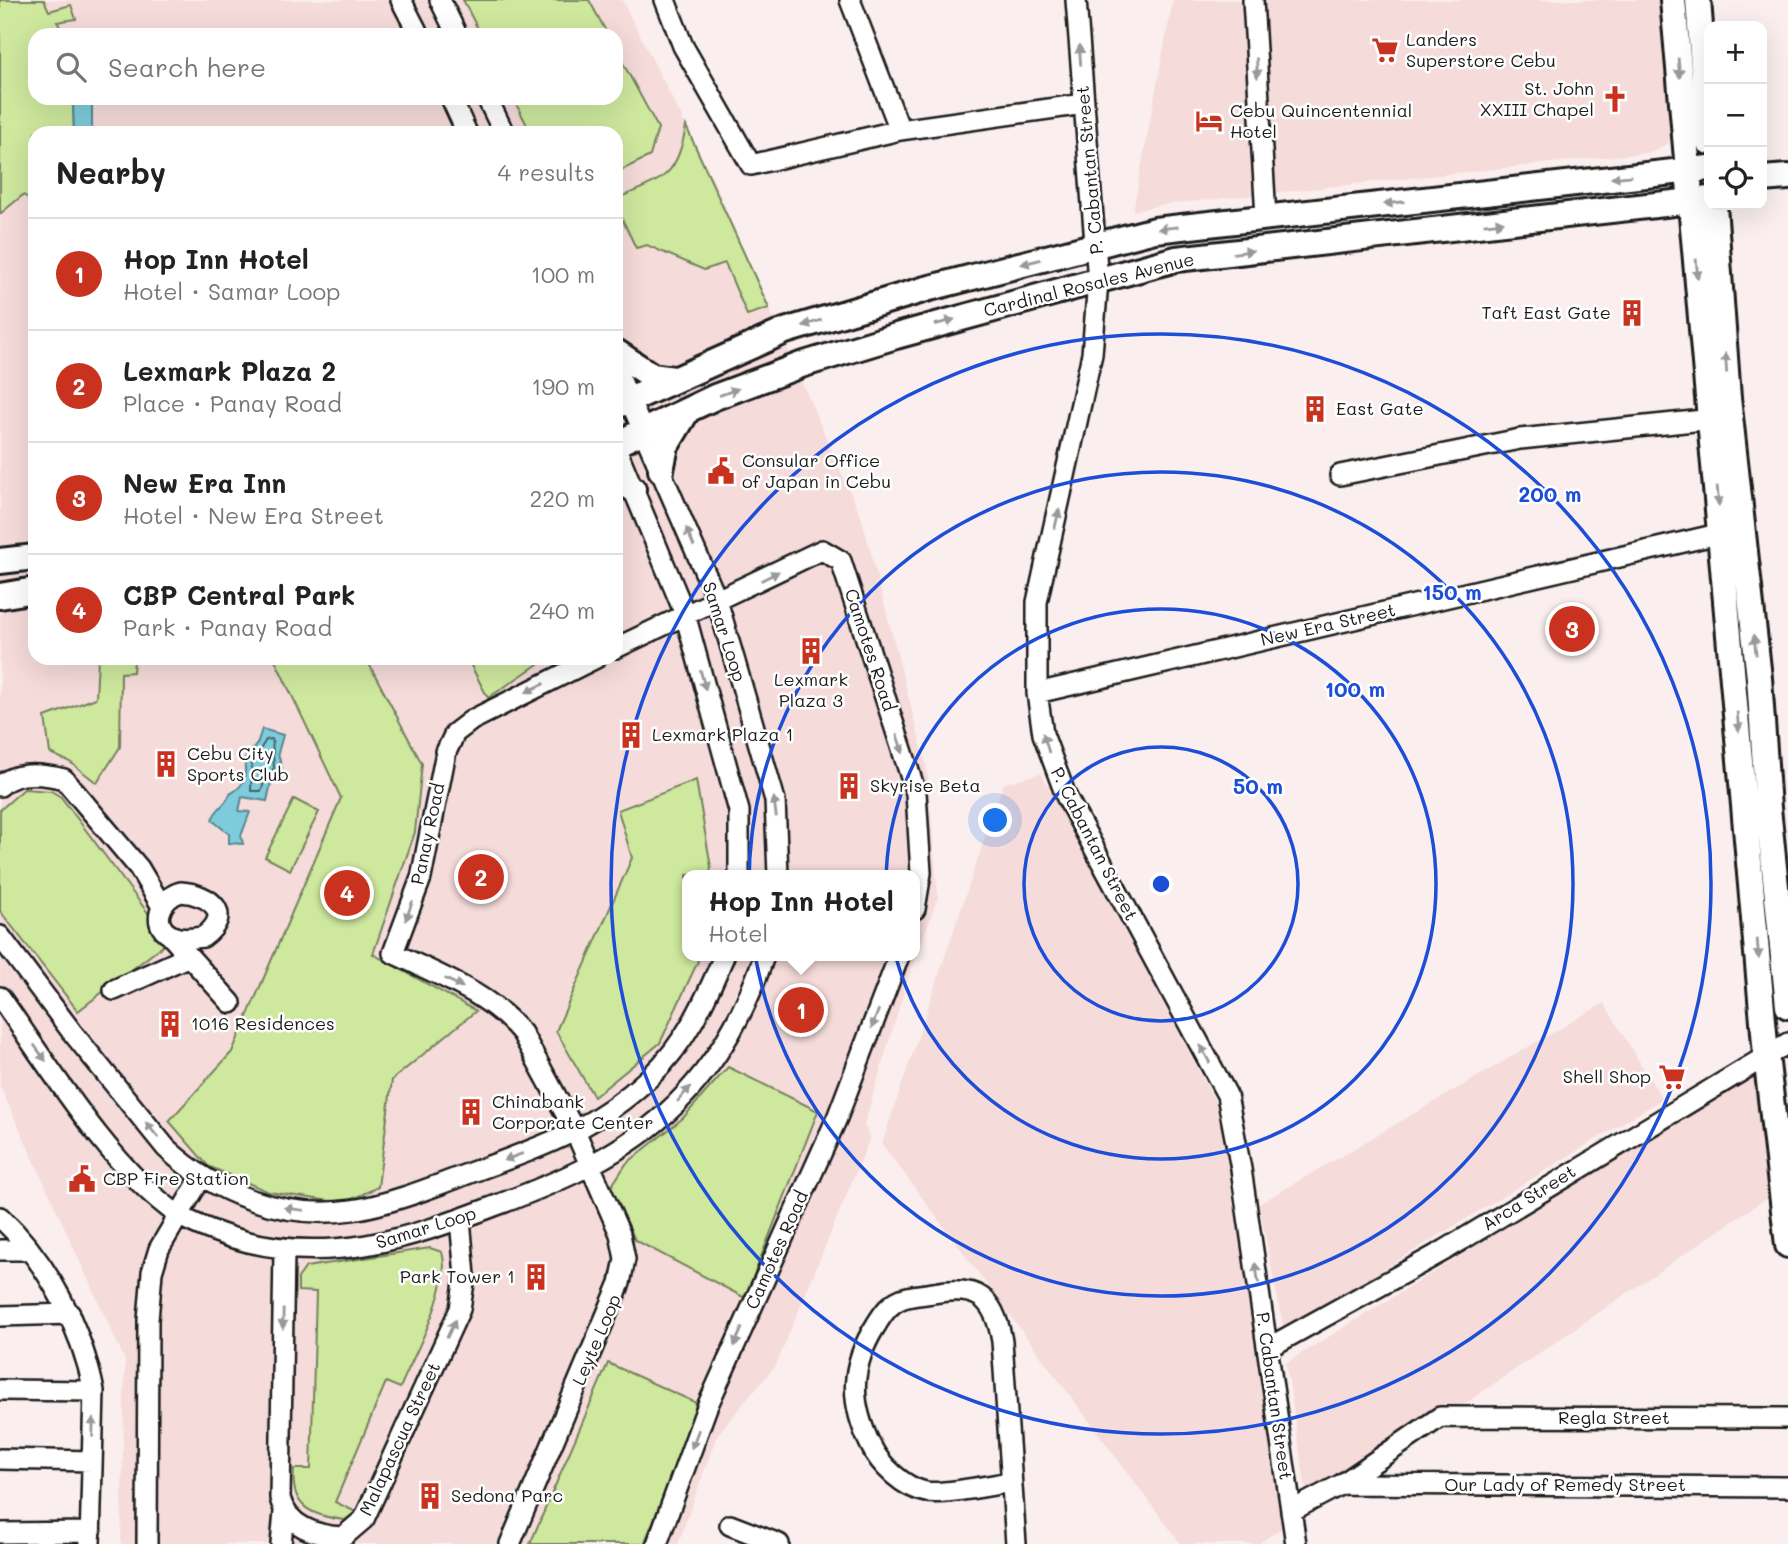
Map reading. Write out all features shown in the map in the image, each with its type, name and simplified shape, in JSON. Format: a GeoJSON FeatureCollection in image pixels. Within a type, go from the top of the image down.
{"type":"FeatureCollection","features":[{"type":"Feature","properties":{"kind":"main road"},"geometry":{"type":"LineString","coordinates":[[1674,0],[1704,196]]}},
{"type":"Feature","properties":{"kind":"main road"},"geometry":{"type":"LineString","coordinates":[[1698,0],[1705,84]]}},
{"type":"Feature","properties":{"kind":"main road","name":"Cardinal Rosales Avenue"},"geometry":{"type":"LineString","coordinates":[[623,403],[806,325],[926,289],[1154,230],[1699,169]]}},
{"type":"Feature","properties":{"kind":"main road"},"geometry":{"type":"LineString","coordinates":[[1767,178],[1788,177]]}},
{"type":"Feature","properties":{"kind":"main road","name":"Cardinal Rosales Avenue"},"geometry":{"type":"LineString","coordinates":[[623,442],[687,411],[801,365],[909,332],[1176,259],[1704,202]]}},
{"type":"Feature","properties":{"kind":"main road"},"geometry":{"type":"LineString","coordinates":[[1706,210],[1721,418],[1777,1049],[1788,1245]]}},
{"type":"Feature","properties":{"kind":"main road"},"geometry":{"type":"LineString","coordinates":[[623,357],[652,376],[674,379]]}},
{"type":"Feature","properties":{"kind":"main road"},"geometry":{"type":"LineString","coordinates":[[661,470],[666,446],[687,411]]}},
{"type":"Feature","properties":{"kind":"main road"},"geometry":{"type":"LineString","coordinates":[[1731,531],[1759,678],[1768,814],[1788,1006]]}},
{"type":"Feature","properties":{"kind":"main road"},"geometry":{"type":"LineString","coordinates":[[0,561],[28,558]]}},
{"type":"Feature","properties":{"kind":"main road"},"geometry":{"type":"LineString","coordinates":[[0,596],[28,591]]}},
{"type":"Feature","properties":{"kind":"street"},"geometry":{"type":"LineString","coordinates":[[401,0],[415,28]]}},
{"type":"Feature","properties":{"kind":"street"},"geometry":{"type":"LineString","coordinates":[[440,0],[454,28]]}},
{"type":"Feature","properties":{"kind":"street"},"geometry":{"type":"LineString","coordinates":[[665,0],[683,46],[751,165],[900,130],[1084,104]]}},
{"type":"Feature","properties":{"kind":"street"},"geometry":{"type":"LineString","coordinates":[[850,0],[900,130]]}},
{"type":"Feature","properties":{"kind":"street","name":"P. Cabantan Street"},"geometry":{"type":"LineString","coordinates":[[1076,0],[1098,281],[1092,354],[1037,602],[1037,693],[1042,734],[1066,796],[1227,1095],[1296,1544]]}},
{"type":"Feature","properties":{"kind":"street"},"geometry":{"type":"LineString","coordinates":[[1254,0],[1266,217]]}},
{"type":"Feature","properties":{"kind":"street"},"geometry":{"type":"LineString","coordinates":[[454,105],[464,126]]}},
{"type":"Feature","properties":{"kind":"street"},"geometry":{"type":"LineString","coordinates":[[490,105],[501,126]]}},
{"type":"Feature","properties":{"kind":"street","name":"Samar Loop"},"geometry":{"type":"LineString","coordinates":[[623,403],[645,431],[716,600],[775,800],[778,870]]}},
{"type":"Feature","properties":{"kind":"street"},"geometry":{"type":"LineString","coordinates":[[1340,475],[1520,439],[1721,418]]}},
{"type":"Feature","properties":{"kind":"street","name":"Samar Loop"},"geometry":{"type":"LineString","coordinates":[[624,483],[685,614],[739,811],[739,870]]}},
{"type":"Feature","properties":{"kind":"street","name":"New Era Street"},"geometry":{"type":"LineString","coordinates":[[1037,693],[1731,531]]}},
{"type":"Feature","properties":{"kind":"street","name":"Camotes Road"},"geometry":{"type":"LineString","coordinates":[[685,614],[822,550],[841,561],[916,793],[920,879]]}},
{"type":"Feature","properties":{"kind":"street"},"geometry":{"type":"LineString","coordinates":[[623,645],[685,614]]}},
{"type":"Feature","properties":{"kind":"street","name":"Panay Road"},"geometry":{"type":"LineString","coordinates":[[576,1133],[541,1064],[512,1021],[471,991],[393,953],[421,878],[446,752],[455,733],[472,720],[582,665]]}},
{"type":"Feature","properties":{"kind":"street"},"geometry":{"type":"LineString","coordinates":[[0,786],[25,775],[64,779],[139,868],[161,905],[160,921],[169,934],[231,1003]]}},
{"type":"Feature","properties":{"kind":"street"},"geometry":{"type":"LineString","coordinates":[[161,905],[173,894],[200,894],[207,897],[216,910],[214,926],[203,937],[176,938],[169,934]]}},
{"type":"Feature","properties":{"kind":"street","name":"Samar Loop"},"geometry":{"type":"LineString","coordinates":[[0,936],[72,1032],[166,1148],[202,1176],[259,1203],[319,1212],[351,1210],[394,1200],[576,1133],[651,1077],[687,1035],[722,961]]}},
{"type":"Feature","properties":{"kind":"street"},"geometry":{"type":"LineString","coordinates":[[114,990],[187,957]]}},
{"type":"Feature","properties":{"kind":"street","name":"Samar Loop"},"geometry":{"type":"LineString","coordinates":[[0,997],[92,1125],[139,1180],[177,1214],[216,1232],[284,1251],[353,1248],[394,1241],[460,1219],[592,1166],[675,1105],[717,1057],[738,1018],[762,961]]}},
{"type":"Feature","properties":{"kind":"street","name":"Camotes Road"},"geometry":{"type":"LineString","coordinates":[[657,1544],[708,1407],[837,1118],[897,961]]}},
{"type":"Feature","properties":{"kind":"street","name":"Arca Street"},"geometry":{"type":"LineString","coordinates":[[1268,1348],[1446,1250],[1777,1049]]}},
{"type":"Feature","properties":{"kind":"street","name":"Leyte Loop"},"geometry":{"type":"LineString","coordinates":[[510,1544],[621,1283],[625,1259],[620,1234],[576,1133]]}},
{"type":"Feature","properties":{"kind":"street"},"geometry":{"type":"LineString","coordinates":[[147,1544],[148,1320],[152,1272],[159,1249],[177,1214],[202,1176]]}},
{"type":"Feature","properties":{"kind":"street"},"geometry":{"type":"LineString","coordinates":[[0,1217],[29,1250],[70,1314],[89,1367],[94,1391],[91,1538],[0,1533]]}},
{"type":"Feature","properties":{"kind":"street","name":"Malapascua Street"},"geometry":{"type":"LineString","coordinates":[[284,1512],[296,1524],[329,1537],[353,1537],[364,1519],[460,1309],[465,1276],[460,1219]]}},
{"type":"Feature","properties":{"kind":"street"},"geometry":{"type":"LineString","coordinates":[[0,1250],[29,1250]]}},
{"type":"Feature","properties":{"kind":"street"},"geometry":{"type":"LineString","coordinates":[[281,1544],[284,1512],[281,1498],[284,1251]]}},
{"type":"Feature","properties":{"kind":"street"},"geometry":{"type":"LineString","coordinates":[[1011,1482],[927,1492],[902,1480],[876,1456],[863,1429],[855,1393],[856,1366],[866,1341],[885,1310],[900,1299],[959,1288],[982,1297],[998,1317],[1016,1544]]}},
{"type":"Feature","properties":{"kind":"street"},"geometry":{"type":"LineString","coordinates":[[0,1315],[70,1314]]}},
{"type":"Feature","properties":{"kind":"street"},"geometry":{"type":"LineString","coordinates":[[0,1390],[94,1391]]}},
{"type":"Feature","properties":{"kind":"street","name":"Regla Street"},"geometry":{"type":"LineString","coordinates":[[1342,1484],[1440,1417],[1788,1418]]}},
{"type":"Feature","properties":{"kind":"street"},"geometry":{"type":"LineString","coordinates":[[0,1459],[92,1461]]}},
{"type":"Feature","properties":{"kind":"street"},"geometry":{"type":"LineString","coordinates":[[1291,1511],[1342,1484]]}},
{"type":"Feature","properties":{"kind":"street","name":"Our Lady of Remedy Street"},"geometry":{"type":"LineString","coordinates":[[1342,1484],[1788,1487]]}},
{"type":"Feature","properties":{"kind":"street"},"geometry":{"type":"LineString","coordinates":[[730,1525],[779,1544]]}},
{"type":"Feature","properties":{"kind":"shaded area"},"geometry":{"type":"Polygon","coordinates":[[[0,0],[622,0],[710,173],[862,519],[927,768],[938,897],[920,947],[920,870],[682,870],[682,961],[915,961],[864,1125],[870,1138],[776,1365],[717,1435],[678,1544],[121,1544],[125,1360],[0,1086],[0,0]]]}},
{"type":"Feature","properties":{"kind":"shaded area","name":"Landers Superstore Cebu"},"geometry":{"type":"Polygon","coordinates":[[[1173,0],[1662,0],[1674,131],[1667,144],[1653,152],[1161,205],[1133,211],[1173,0]]]}},
{"type":"Feature","properties":{"kind":"shaded area"},"geometry":{"type":"Polygon","coordinates":[[[1041,773],[1218,1107],[1285,1526],[1258,1544],[1181,1544],[882,1144],[1003,784],[1041,773]]]}},
{"type":"Feature","properties":{"kind":"shaded area"},"geometry":{"type":"Polygon","coordinates":[[[1604,1003],[1662,1099],[1284,1330],[1259,1204],[1604,1003]]]}},
{"type":"Feature","properties":{"kind":"shaded area"},"geometry":{"type":"Polygon","coordinates":[[[1757,1073],[1774,1193],[1309,1510],[1286,1363],[1757,1073]]]}},
{"type":"Feature","properties":{"kind":"green space"},"geometry":{"type":"Polygon","coordinates":[[[0,0],[44,0],[49,11],[71,5],[76,19],[57,22],[61,28],[28,28],[28,105],[73,105],[74,126],[28,126],[28,198],[23,195],[0,214],[0,0]]]}},
{"type":"Feature","properties":{"kind":"green space"},"geometry":{"type":"Polygon","coordinates":[[[463,0],[589,0],[604,28],[477,28],[463,0]]]}},
{"type":"Feature","properties":{"kind":"green space"},"geometry":{"type":"Polygon","coordinates":[[[623,63],[658,128],[650,156],[623,170],[623,126],[527,126],[517,105],[623,105],[623,63]]]}},
{"type":"Feature","properties":{"kind":"green space"},"geometry":{"type":"Polygon","coordinates":[[[686,126],[769,308],[747,315],[725,263],[704,270],[647,245],[636,248],[623,221],[623,196],[665,175],[678,157],[686,126]]]}},
{"type":"Feature","properties":{"kind":"green space"},"geometry":{"type":"Polygon","coordinates":[[[98,665],[134,665],[133,672],[121,673],[120,747],[97,783],[70,762],[50,753],[45,717],[96,698],[98,665]]]}},
{"type":"Feature","properties":{"kind":"green space"},"geometry":{"type":"Polygon","coordinates":[[[277,665],[370,665],[422,764],[415,832],[373,954],[476,1011],[392,1080],[378,1187],[344,1203],[269,1192],[208,1166],[169,1121],[232,1052],[341,798],[277,665]]]}},
{"type":"Feature","properties":{"kind":"green space"},"geometry":{"type":"Polygon","coordinates":[[[471,665],[537,665],[488,698],[471,665]]]}},
{"type":"Feature","properties":{"kind":"green space"},"geometry":{"type":"Polygon","coordinates":[[[696,780],[711,867],[711,870],[682,870],[682,961],[698,961],[660,1043],[594,1097],[556,1031],[632,858],[618,810],[696,780]]]}},
{"type":"Feature","properties":{"kind":"green space"},"geometry":{"type":"Polygon","coordinates":[[[24,789],[51,791],[61,797],[169,941],[78,1011],[0,911],[0,810],[24,789]]]}},
{"type":"Feature","properties":{"kind":"green space"},"geometry":{"type":"Polygon","coordinates":[[[294,799],[319,812],[290,870],[265,857],[294,799]]]}},
{"type":"Feature","properties":{"kind":"green space"},"geometry":{"type":"Polygon","coordinates":[[[728,1067],[818,1111],[745,1298],[635,1240],[611,1187],[626,1164],[683,1118],[728,1067]]]}},
{"type":"Feature","properties":{"kind":"green space"},"geometry":{"type":"Polygon","coordinates":[[[430,1248],[442,1252],[444,1266],[442,1283],[430,1320],[400,1388],[386,1382],[335,1502],[356,1512],[345,1520],[312,1512],[299,1500],[295,1492],[294,1469],[311,1469],[316,1292],[298,1291],[298,1278],[306,1267],[430,1248]]]}},
{"type":"Feature","properties":{"kind":"green space"},"geometry":{"type":"Polygon","coordinates":[[[608,1363],[701,1405],[644,1544],[530,1544],[608,1363]]]}},
{"type":"Feature","properties":{"kind":"water"},"geometry":{"type":"Polygon","coordinates":[[[73,105],[92,105],[92,126],[74,126],[73,105]]]}},
{"type":"Feature","properties":{"kind":"water"},"geometry":{"type":"Polygon","coordinates":[[[262,729],[283,735],[278,753],[282,769],[271,783],[267,801],[242,797],[239,811],[250,812],[241,836],[243,844],[229,843],[229,834],[212,820],[230,794],[242,784],[245,776],[244,760],[257,744],[262,729]]]}},
{"type":"Feature","properties":{"kind":"place","name":"Landers Superstore Cebu"},"geometry":{"type":"Point","coordinates":[1385,50]}},
{"type":"Feature","properties":{"kind":"place","name":"St. John XXIII Chapel"},"geometry":{"type":"Point","coordinates":[1615,99]}},
{"type":"Feature","properties":{"kind":"place","name":"Cebu Quincentennial Hotel"},"geometry":{"type":"Point","coordinates":[1209,121]}},
{"type":"Feature","properties":{"kind":"place","name":"Taft East Gate"},"geometry":{"type":"Point","coordinates":[1632,313]}},
{"type":"Feature","properties":{"kind":"place","name":"East Gate"},"geometry":{"type":"Point","coordinates":[1315,409]}},
{"type":"Feature","properties":{"kind":"place","name":"Consular Office of Japan in Cebu"},"geometry":{"type":"Point","coordinates":[721,471]}},
{"type":"Feature","properties":{"kind":"place","name":"New Era Inn"},"geometry":{"type":"Point","coordinates":[1572,629]}},
{"type":"Feature","properties":{"kind":"place","name":"Lexmark Plaza 3"},"geometry":{"type":"Point","coordinates":[811,651]}},
{"type":"Feature","properties":{"kind":"place","name":"Lexmark Plaza 1"},"geometry":{"type":"Point","coordinates":[631,735]}},
{"type":"Feature","properties":{"kind":"place","name":"Cebu City Sports Club"},"geometry":{"type":"Point","coordinates":[166,764]}},
{"type":"Feature","properties":{"kind":"place","name":"Skyrise Beta"},"geometry":{"type":"Point","coordinates":[849,786]}},
{"type":"Feature","properties":{"kind":"place","name":"Lexmark Plaza 2"},"geometry":{"type":"Point","coordinates":[481,877]}},
{"type":"Feature","properties":{"kind":"place","name":"CBP Central Park"},"geometry":{"type":"Point","coordinates":[347,893]}},
{"type":"Feature","properties":{"kind":"place","name":"Hop Inn Hotel"},"geometry":{"type":"Point","coordinates":[801,1010]}},
{"type":"Feature","properties":{"kind":"place","name":"1016 Residences"},"geometry":{"type":"Point","coordinates":[170,1024]}},
{"type":"Feature","properties":{"kind":"place","name":"Shell Shop"},"geometry":{"type":"Point","coordinates":[1672,1077]}},
{"type":"Feature","properties":{"kind":"place","name":"Chinabank Corporate Center"},"geometry":{"type":"Point","coordinates":[471,1112]}},
{"type":"Feature","properties":{"kind":"place","name":"CBP Fire Station"},"geometry":{"type":"Point","coordinates":[82,1179]}},
{"type":"Feature","properties":{"kind":"place","name":"Park Tower 1"},"geometry":{"type":"Point","coordinates":[536,1277]}},
{"type":"Feature","properties":{"kind":"place","name":"Sedona Parc"},"geometry":{"type":"Point","coordinates":[430,1496]}}]}
